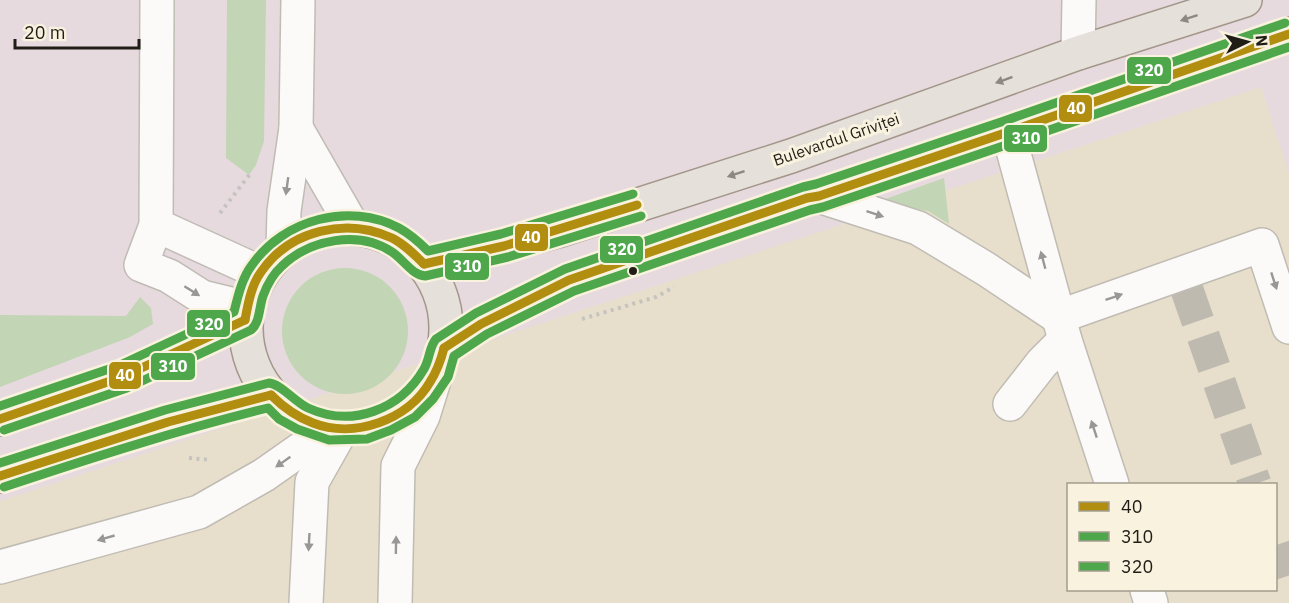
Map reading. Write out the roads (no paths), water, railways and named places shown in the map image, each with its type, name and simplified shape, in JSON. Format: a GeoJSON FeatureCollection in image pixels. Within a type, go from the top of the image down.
{"type":"FeatureCollection","features":[{"type":"Feature","properties":{"kind":"main road","name":"Bulevardul Griviței"},"geometry":{"type":"LineString","coordinates":[[424,264],[465,256],[568,228],[791,156],[1078,53],[1245,0]]}},
{"type":"Feature","properties":{"kind":"main road"},"geometry":{"type":"LineString","coordinates":[[441,359],[480,324],[569,280],[1008,132],[1289,34]]}},
{"type":"Feature","properties":{"kind":"main road"},"geometry":{"type":"LineString","coordinates":[[353,227],[392,238],[409,249],[424,264],[434,279],[440,295],[445,312],[446,330],[441,359],[424,391],[407,408],[387,420],[365,427],[337,429],[303,419],[286,409],[271,395],[259,379],[250,360],[246,340],[246,314],[252,290],[261,273],[284,248],[305,236],[328,228],[353,227]]}},
{"type":"Feature","properties":{"kind":"main road"},"geometry":{"type":"LineString","coordinates":[[0,419],[122,377],[246,314]]}},
{"type":"Feature","properties":{"kind":"main road"},"geometry":{"type":"LineString","coordinates":[[0,476],[137,431],[225,405],[271,395]]}},
{"type":"Feature","properties":{"kind":"street"},"geometry":{"type":"LineString","coordinates":[[157,0],[155,220],[141,265],[169,276],[202,297],[246,314]]}},
{"type":"Feature","properties":{"kind":"street"},"geometry":{"type":"LineString","coordinates":[[284,248],[284,211],[296,128],[298,0]]}},
{"type":"Feature","properties":{"kind":"street"},"geometry":{"type":"LineString","coordinates":[[1078,53],[1079,0]]}},
{"type":"Feature","properties":{"kind":"street"},"geometry":{"type":"LineString","coordinates":[[296,128],[353,227]]}},
{"type":"Feature","properties":{"kind":"street"},"geometry":{"type":"LineString","coordinates":[[1008,132],[1061,328],[1112,483]]}},
{"type":"Feature","properties":{"kind":"street"},"geometry":{"type":"LineString","coordinates":[[819,196],[918,228],[986,269],[1061,328]]}},
{"type":"Feature","properties":{"kind":"street"},"geometry":{"type":"LineString","coordinates":[[155,220],[261,273]]}},
{"type":"Feature","properties":{"kind":"street"},"geometry":{"type":"LineString","coordinates":[[1010,404],[1042,363],[1061,328],[1184,282],[1262,245],[1289,327]]}},
{"type":"Feature","properties":{"kind":"street"},"geometry":{"type":"LineString","coordinates":[[395,603],[398,466],[423,416],[441,359]]}},
{"type":"Feature","properties":{"kind":"street"},"geometry":{"type":"LineString","coordinates":[[0,567],[200,512],[337,429]]}},
{"type":"Feature","properties":{"kind":"street"},"geometry":{"type":"LineString","coordinates":[[306,603],[312,482],[337,429]]}},
{"type":"Feature","properties":{"kind":"tunnel"},"geometry":{"type":"LineString","coordinates":[[1187,290],[1255,483]]}},
{"type":"Feature","properties":{"kind":"tunnel"},"geometry":{"type":"LineString","coordinates":[[1277,548],[1289,584]]}}]}
